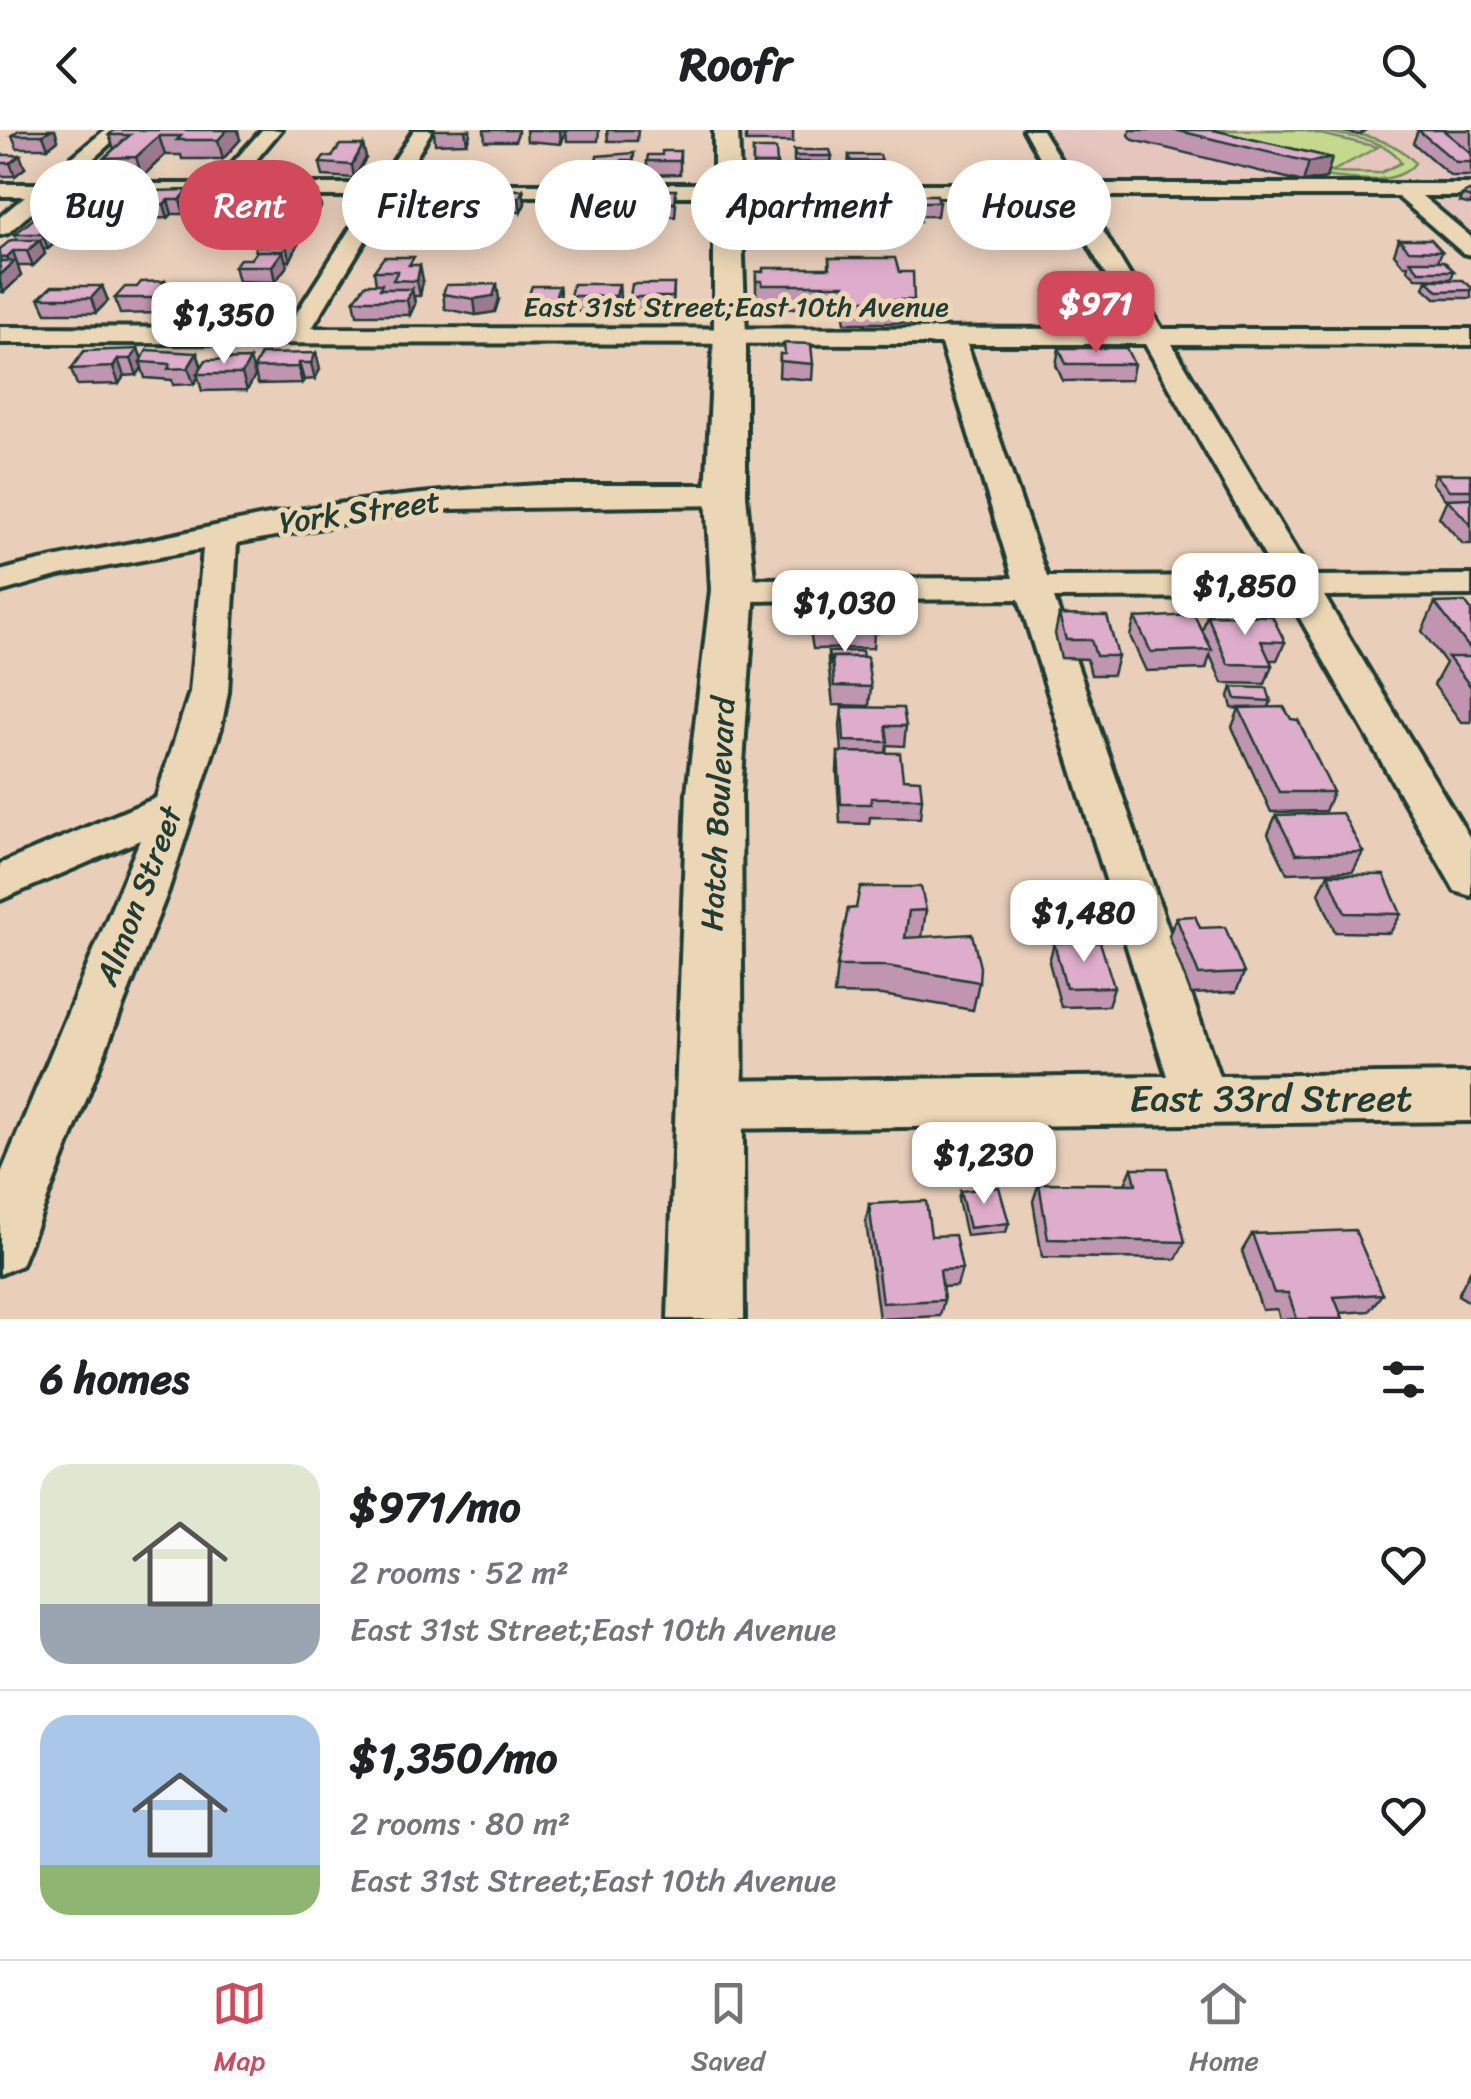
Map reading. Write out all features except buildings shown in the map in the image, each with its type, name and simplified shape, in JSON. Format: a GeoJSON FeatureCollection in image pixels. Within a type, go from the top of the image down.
{"type":"FeatureCollection","features":[{"type":"Feature","properties":{"kind":"main road","name":"Hatch Boulevard"},"geometry":{"type":"LineString","coordinates":[[726,130],[726,160]]}},
{"type":"Feature","properties":{"kind":"main road","name":"Hatch Boulevard"},"geometry":{"type":"LineString","coordinates":[[706,1319],[714,792],[732,590],[726,495],[728,250]]}},
{"type":"Feature","properties":{"kind":"street"},"geometry":{"type":"LineString","coordinates":[[80,160],[116,130]]}},
{"type":"Feature","properties":{"kind":"street"},"geometry":{"type":"LineString","coordinates":[[246,160],[272,130]]}},
{"type":"Feature","properties":{"kind":"street"},"geometry":{"type":"LineString","coordinates":[[405,160],[423,130]]}},
{"type":"Feature","properties":{"kind":"street"},"geometry":{"type":"LineString","coordinates":[[1032,130],[1051,160]]}},
{"type":"Feature","properties":{"kind":"street"},"geometry":{"type":"LineString","coordinates":[[515,189],[691,190]]}},
{"type":"Feature","properties":{"kind":"street"},"geometry":{"type":"LineString","coordinates":[[0,190],[30,190]]}},
{"type":"Feature","properties":{"kind":"street"},"geometry":{"type":"LineString","coordinates":[[1111,190],[1471,190]]}},
{"type":"Feature","properties":{"kind":"street"},"geometry":{"type":"LineString","coordinates":[[1402,190],[1471,248]]}},
{"type":"Feature","properties":{"kind":"street"},"geometry":{"type":"LineString","coordinates":[[0,228],[30,203]]}},
{"type":"Feature","properties":{"kind":"street"},"geometry":{"type":"LineString","coordinates":[[295,334],[349,250]]}},
{"type":"Feature","properties":{"kind":"street"},"geometry":{"type":"LineString","coordinates":[[1103,250],[1471,879]]}},
{"type":"Feature","properties":{"kind":"street","name":"East 31st Street;East 10th Avenue"},"geometry":{"type":"LineString","coordinates":[[2,338],[295,334],[1471,337]]}},
{"type":"Feature","properties":{"kind":"street"},"geometry":{"type":"LineString","coordinates":[[951,336],[1200,1098]]}},
{"type":"Feature","properties":{"kind":"street","name":"York Street"},"geometry":{"type":"LineString","coordinates":[[0,582],[55,566],[220,533],[451,499],[726,495]]}},
{"type":"Feature","properties":{"kind":"street","name":"Almon Street"},"geometry":{"type":"LineString","coordinates":[[0,1244],[145,890],[202,728],[209,692],[220,533]]}},
{"type":"Feature","properties":{"kind":"street"},"geometry":{"type":"LineString","coordinates":[[732,590],[1471,584]]}},
{"type":"Feature","properties":{"kind":"street"},"geometry":{"type":"LineString","coordinates":[[0,883],[174,808]]}},
{"type":"Feature","properties":{"kind":"street","name":"East 33rd Street"},"geometry":{"type":"LineString","coordinates":[[711,1105],[1471,1097]]}},
{"type":"Feature","properties":{"kind":"shaded area"},"geometry":{"type":"Polygon","coordinates":[[[1045,130],[1471,130],[1471,235],[1411,182],[1111,184],[1111,160],[1066,160],[1045,130]]]}},
{"type":"Feature","properties":{"kind":"green space"},"geometry":{"type":"Polygon","coordinates":[[[1166,130],[1302,130],[1378,147],[1333,171],[1166,130]]]}},
{"type":"Feature","properties":{"kind":"green space"},"geometry":{"type":"Polygon","coordinates":[[[1314,130],[1382,141],[1415,163],[1397,176],[1385,178],[1323,176],[1324,172],[1380,173],[1401,163],[1395,154],[1375,143],[1314,130]]]}}]}
